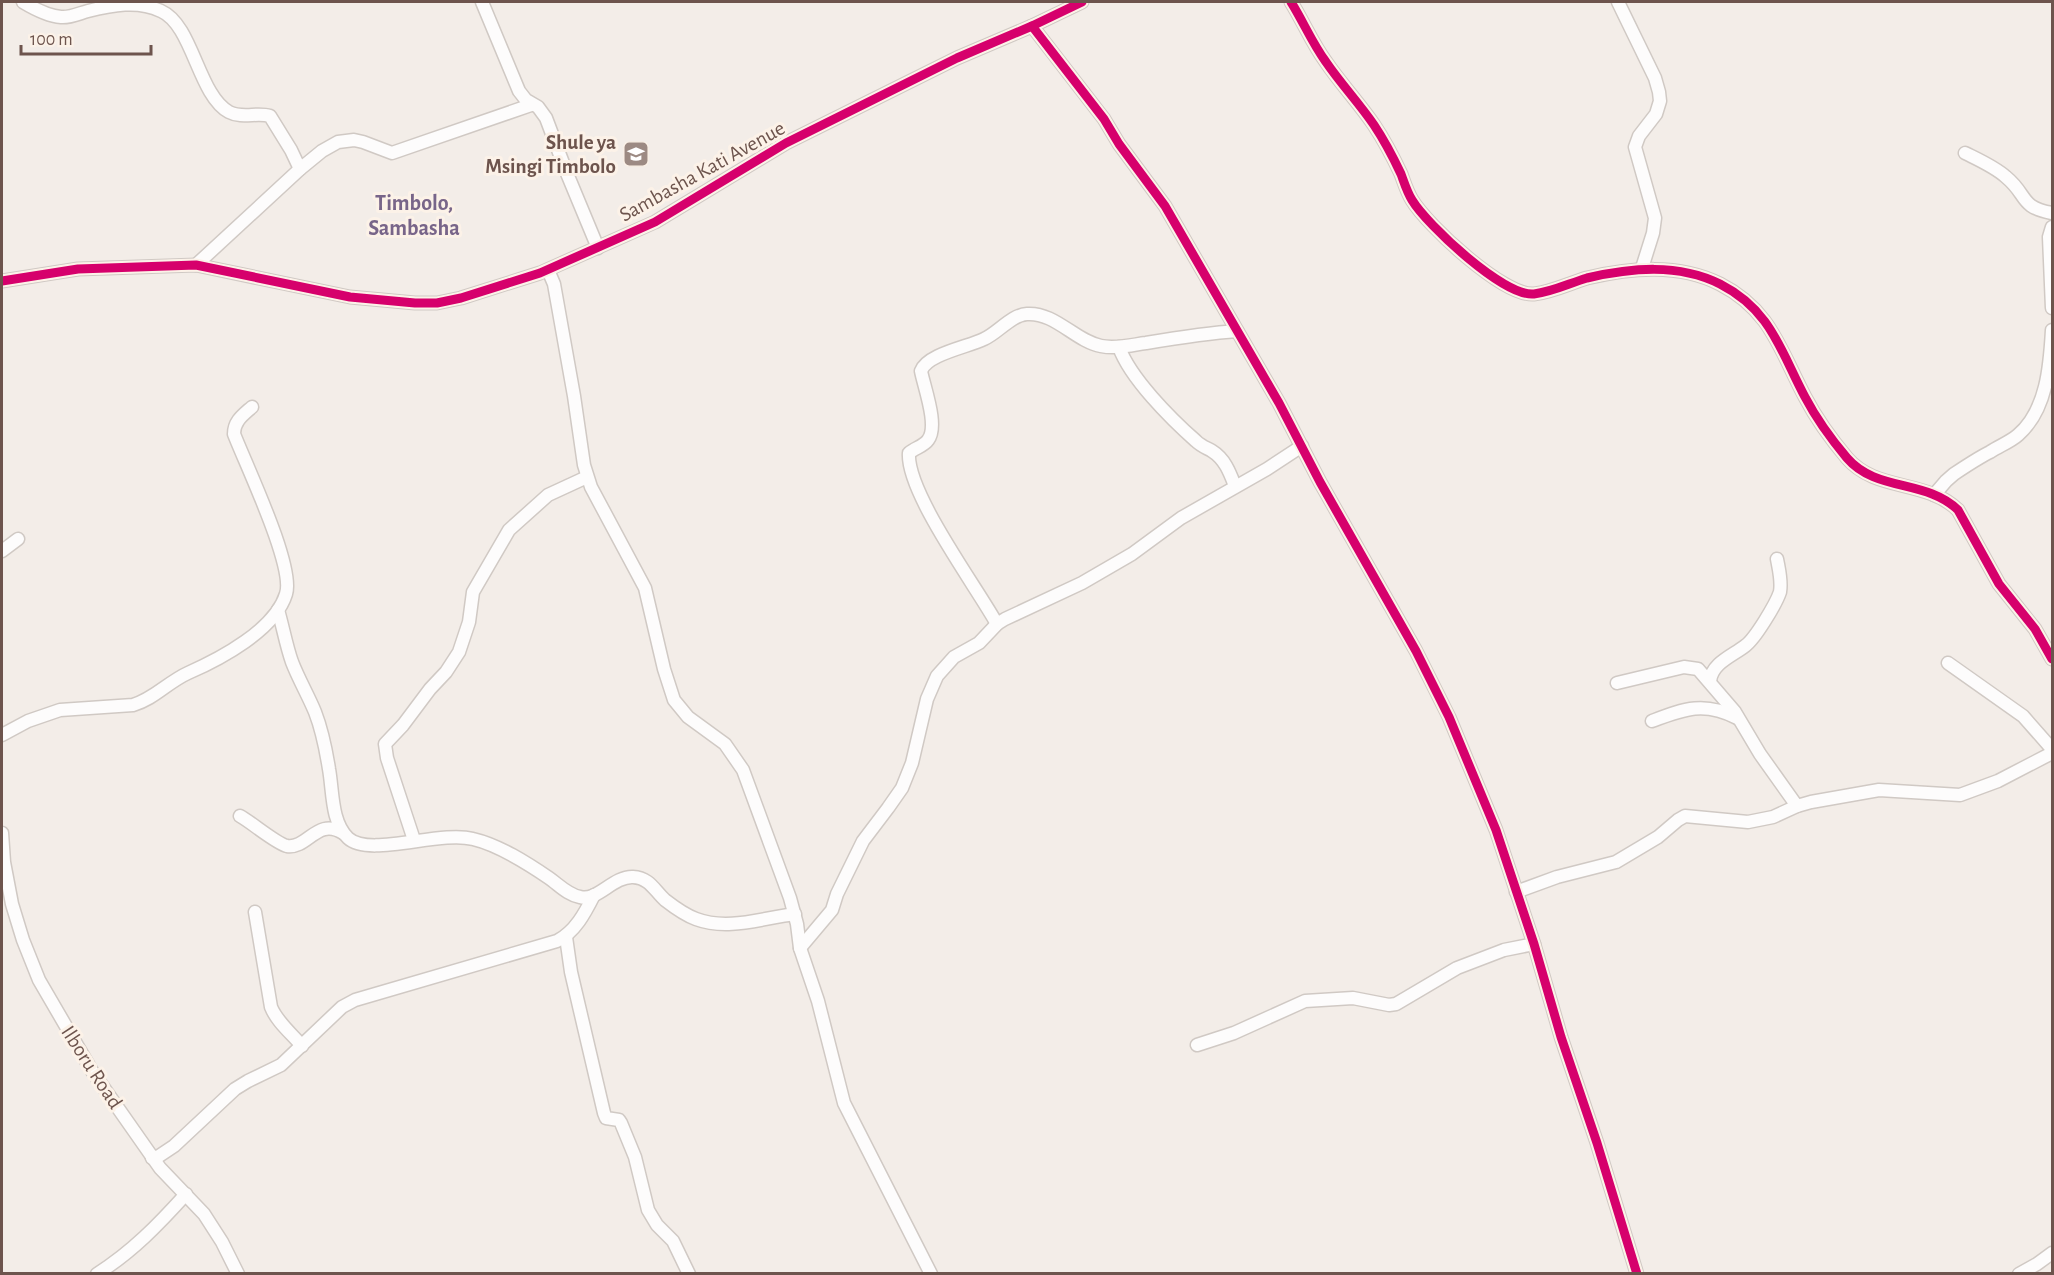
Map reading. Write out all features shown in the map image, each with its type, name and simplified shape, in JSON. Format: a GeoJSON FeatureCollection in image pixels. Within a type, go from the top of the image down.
{"type":"FeatureCollection","features":[{"type":"Feature","properties":{"kind":"street"},"geometry":{"type":"LineString","coordinates":[[23,2],[62,17],[127,4],[154,8],[168,14],[178,26],[214,97],[229,112],[238,115],[270,117],[291,150],[300,170]]}},
{"type":"Feature","properties":{"kind":"street"},"geometry":{"type":"LineString","coordinates":[[482,2],[519,91],[531,105],[538,107],[546,118],[598,248]]}},
{"type":"Feature","properties":{"kind":"street","name":"Sambasha Kati Avenue"},"geometry":{"type":"LineString","coordinates":[[2,281],[78,269],[196,265],[350,297],[415,303],[437,303],[461,298],[548,270],[598,248],[676,210],[786,143],[957,58],[1082,2]]}},
{"type":"Feature","properties":{"kind":"street"},"geometry":{"type":"LineString","coordinates":[[1291,2],[1323,58],[1375,126],[1400,172],[1411,199],[1441,236],[1482,268],[1519,292],[1531,295],[1586,278],[1642,268],[1675,271],[1719,284],[1766,320],[1809,405],[1847,458],[1863,473],[1873,478],[1934,495],[1949,502],[1958,510],[1999,584],[2035,629],[2052,659]]}},
{"type":"Feature","properties":{"kind":"street"},"geometry":{"type":"LineString","coordinates":[[1618,2],[1655,78],[1660,101],[1656,114],[1639,136],[1635,147],[1655,218],[1642,268]]}},
{"type":"Feature","properties":{"kind":"street"},"geometry":{"type":"LineString","coordinates":[[1032,26],[1104,119],[1119,144],[1165,206],[1416,651],[1449,717],[1496,830],[1637,1274]]}},
{"type":"Feature","properties":{"kind":"street"},"geometry":{"type":"LineString","coordinates":[[196,265],[322,151],[344,140],[363,142],[392,153],[531,105]]}},
{"type":"Feature","properties":{"kind":"street"},"geometry":{"type":"LineString","coordinates":[[1965,153],[2006,177],[2032,207],[2042,212],[2052,213]]}},
{"type":"Feature","properties":{"kind":"street"},"geometry":{"type":"LineString","coordinates":[[2052,227],[2049,237],[2052,308]]}},
{"type":"Feature","properties":{"kind":"street"},"geometry":{"type":"LineString","coordinates":[[548,270],[554,284],[587,477],[645,588],[664,669],[674,700],[687,717],[725,744],[739,761],[795,914],[800,948],[818,1001],[844,1103],[932,1274]]}},
{"type":"Feature","properties":{"kind":"street"},"geometry":{"type":"LineString","coordinates":[[997,624],[936,524],[924,502],[909,464],[909,453],[927,442],[932,431],[921,369],[925,364],[984,339],[1017,316],[1024,314],[1045,317],[1091,344],[1102,347],[1119,347],[1237,330]]}},
{"type":"Feature","properties":{"kind":"street"},"geometry":{"type":"LineString","coordinates":[[1934,495],[1954,474],[2013,439],[2026,427],[2036,412],[2045,383],[2050,359],[2052,330]]}},
{"type":"Feature","properties":{"kind":"street"},"geometry":{"type":"LineString","coordinates":[[1119,347],[1125,362],[1160,405],[1195,440],[1219,457],[1235,486]]}},
{"type":"Feature","properties":{"kind":"street"},"geometry":{"type":"LineString","coordinates":[[2,735],[28,721],[60,711],[133,705],[143,702],[168,684],[236,648],[262,627],[278,610],[286,595],[287,580],[278,543],[234,434],[234,427],[240,418],[252,407]]}},
{"type":"Feature","properties":{"kind":"street"},"geometry":{"type":"LineString","coordinates":[[800,948],[832,910],[837,894],[863,841],[902,788],[912,763],[927,699],[938,676],[954,657],[979,643],[997,624],[1082,583],[1132,554],[1181,518],[1267,469],[1302,446]]}},
{"type":"Feature","properties":{"kind":"street"},"geometry":{"type":"LineString","coordinates":[[414,840],[387,758],[385,744],[404,725],[459,652],[467,633],[473,592],[509,530],[548,495],[587,477]]}},
{"type":"Feature","properties":{"kind":"street"},"geometry":{"type":"LineString","coordinates":[[2,552],[18,539]]}},
{"type":"Feature","properties":{"kind":"street"},"geometry":{"type":"LineString","coordinates":[[1710,681],[1718,665],[1752,640],[1777,599],[1781,578],[1777,559]]}},
{"type":"Feature","properties":{"kind":"street"},"geometry":{"type":"LineString","coordinates":[[278,610],[292,662],[320,725],[336,814],[343,833]]}},
{"type":"Feature","properties":{"kind":"street"},"geometry":{"type":"LineString","coordinates":[[1516,892],[1557,877],[1616,862],[1658,837],[1685,816],[1748,822],[1773,817],[1797,806],[1832,797],[1879,790],[1960,795],[1998,781],[2052,751],[2023,716],[1948,663]]}},
{"type":"Feature","properties":{"kind":"street"},"geometry":{"type":"LineString","coordinates":[[1617,683],[1684,667],[1698,669],[1741,719],[1760,754],[1797,806]]}},
{"type":"Feature","properties":{"kind":"street"},"geometry":{"type":"LineString","coordinates":[[1652,721],[1690,708],[1702,707],[1721,710],[1741,719]]}},
{"type":"Feature","properties":{"kind":"street"},"geometry":{"type":"LineString","coordinates":[[240,816],[288,846],[329,828],[335,828],[354,843],[364,845],[379,846],[439,837],[472,838],[506,853],[575,896],[581,898],[594,895],[619,879],[634,877],[646,879],[664,899],[680,910],[696,919],[715,924],[749,922],[795,914]]}},
{"type":"Feature","properties":{"kind":"street","name":"Ilboru Road"},"geometry":{"type":"LineString","coordinates":[[2,833],[3,862],[12,904],[39,980],[92,1071],[152,1158],[204,1214],[238,1274]]}},
{"type":"Feature","properties":{"kind":"street"},"geometry":{"type":"LineString","coordinates":[[152,1158],[174,1146],[235,1089],[280,1065],[342,1007],[371,993],[543,946],[566,937],[577,925],[594,895]]}},
{"type":"Feature","properties":{"kind":"street"},"geometry":{"type":"LineString","coordinates":[[255,912],[271,1007],[278,1020],[287,1027],[302,1046]]}},
{"type":"Feature","properties":{"kind":"street"},"geometry":{"type":"LineString","coordinates":[[566,937],[571,972],[604,1113],[606,1118],[619,1120],[621,1123],[635,1157],[648,1210],[657,1225],[673,1241],[689,1274]]}},
{"type":"Feature","properties":{"kind":"street"},"geometry":{"type":"LineString","coordinates":[[1197,1045],[1234,1033],[1305,1001],[1353,998],[1389,1005],[1396,1004],[1457,968],[1504,950],[1534,944]]}},
{"type":"Feature","properties":{"kind":"street"},"geometry":{"type":"LineString","coordinates":[[97,1274],[119,1260],[145,1237],[186,1194]]}},
{"type":"Feature","properties":{"kind":"street"},"geometry":{"type":"LineString","coordinates":[[2019,1274],[2052,1253]]}},
{"type":"Feature","properties":{"kind":"cycle path"},"geometry":{"type":"LineString","coordinates":[[2,281],[78,269],[196,265],[350,297],[415,303],[437,303],[461,298],[540,273],[655,222],[786,143],[957,58],[1082,2]]}},
{"type":"Feature","properties":{"kind":"cycle path"},"geometry":{"type":"LineString","coordinates":[[1291,2],[1321,55],[1381,137],[1412,200],[1433,226],[1467,258],[1504,284],[1521,292],[1534,294],[1587,278],[1654,269],[1704,277],[1737,294],[1763,319],[1781,347],[1814,413],[1847,458],[1859,469],[1872,476],[1931,494],[1945,500],[1958,510],[1999,584],[2035,629],[2052,659]]}},
{"type":"Feature","properties":{"kind":"cycle path"},"geometry":{"type":"LineString","coordinates":[[1032,26],[1104,119],[1119,144],[1165,206],[1279,403],[1320,482],[1416,651],[1449,717],[1496,830],[1637,1274]]}},
{"type":"Feature","properties":{"kind":"place","name":"Shule ya Msingi Timbolo"},"geometry":{"type":"Point","coordinates":[636,154]}},
{"type":"Feature","properties":{"kind":"district","name":"Timbolo, Sambasha"},"geometry":{"type":"Point","coordinates":[414,214]}}]}
